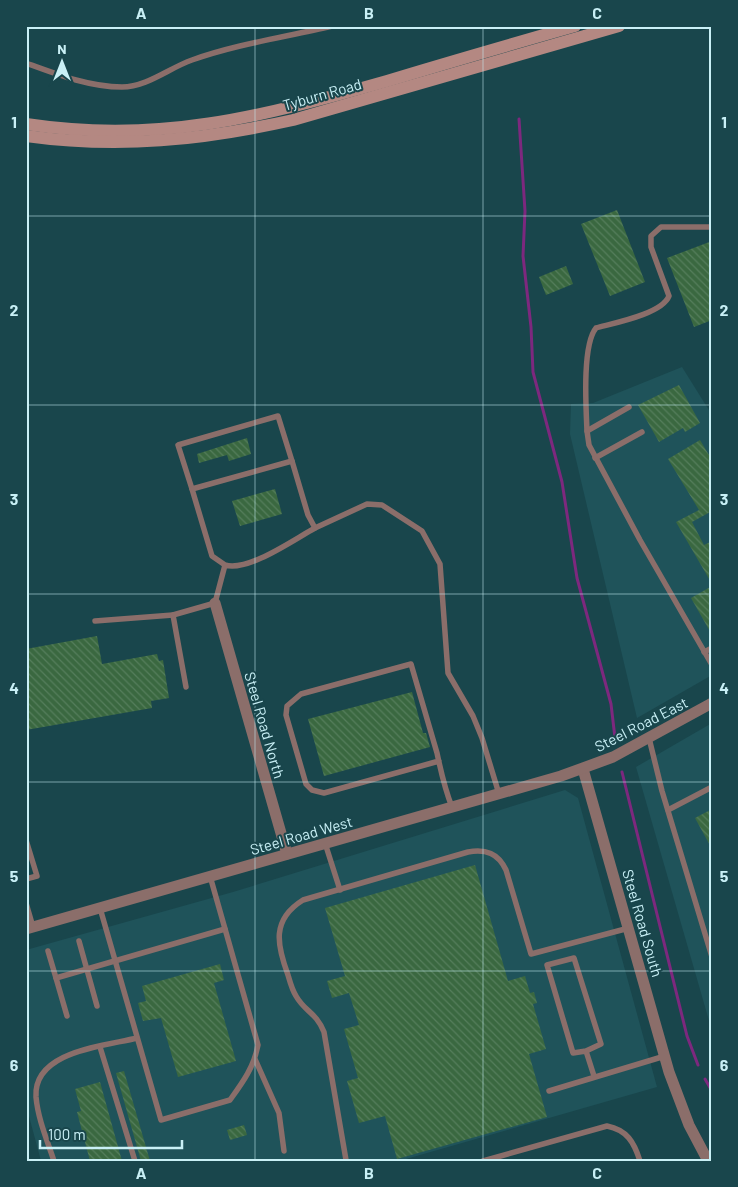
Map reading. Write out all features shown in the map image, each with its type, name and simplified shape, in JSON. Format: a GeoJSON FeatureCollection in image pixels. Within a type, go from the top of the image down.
{"type":"FeatureCollection","features":[{"type":"Feature","properties":{"kind":"main road","name":"Tyburn Road"},"geometry":{"type":"LineString","coordinates":[[26,124],[66,129],[136,132],[239,120],[300,106],[575,26]]}},
{"type":"Feature","properties":{"kind":"main road","name":"Tyburn Road"},"geometry":{"type":"LineString","coordinates":[[26,136],[86,142],[136,143],[241,131],[293,120],[619,26]]}},
{"type":"Feature","properties":{"kind":"street","name":"Steel Road North"},"geometry":{"type":"LineString","coordinates":[[215,603],[287,854]]}},
{"type":"Feature","properties":{"kind":"street","name":"Steel Road East"},"geometry":{"type":"LineString","coordinates":[[583,769],[613,757],[712,703]]}},
{"type":"Feature","properties":{"kind":"street","name":"Steel Road West"},"geometry":{"type":"LineString","coordinates":[[30,928],[583,769]]}},
{"type":"Feature","properties":{"kind":"street","name":"Steel Road South"},"geometry":{"type":"LineString","coordinates":[[583,769],[674,1086],[689,1124],[708,1161]]}},
{"type":"Feature","properties":{"kind":"lane"},"geometry":{"type":"LineString","coordinates":[[26,63],[85,83],[122,87],[144,82],[190,60],[213,53],[332,26]]}},
{"type":"Feature","properties":{"kind":"lane"},"geometry":{"type":"LineString","coordinates":[[712,227],[661,227],[652,236],[650,247],[669,296],[663,304],[643,314],[610,326],[596,328],[590,344],[585,394],[589,446],[712,665]]}},
{"type":"Feature","properties":{"kind":"lane"},"geometry":{"type":"LineString","coordinates":[[587,431],[629,408]]}},
{"type":"Feature","properties":{"kind":"lane"},"geometry":{"type":"LineString","coordinates":[[315,528],[308,515],[278,416],[178,446],[212,556],[225,565],[231,567],[254,561],[315,528],[367,504],[382,505],[422,530],[440,564],[448,673],[473,716],[482,738],[499,794]]}},
{"type":"Feature","properties":{"kind":"lane"},"geometry":{"type":"LineString","coordinates":[[595,458],[642,432]]}},
{"type":"Feature","properties":{"kind":"lane"},"geometry":{"type":"LineString","coordinates":[[192,489],[292,461]]}},
{"type":"Feature","properties":{"kind":"lane"},"geometry":{"type":"LineString","coordinates":[[95,621],[173,615],[215,603],[225,565]]}},
{"type":"Feature","properties":{"kind":"lane"},"geometry":{"type":"LineString","coordinates":[[173,615],[186,687]]}},
{"type":"Feature","properties":{"kind":"lane"},"geometry":{"type":"LineString","coordinates":[[704,652],[712,648]]}},
{"type":"Feature","properties":{"kind":"lane"},"geometry":{"type":"LineString","coordinates":[[439,761],[324,793],[315,792],[306,784],[286,715],[287,706],[301,694],[411,664],[439,761],[445,790],[452,807]]}},
{"type":"Feature","properties":{"kind":"lane"},"geometry":{"type":"LineString","coordinates":[[649,738],[668,810],[712,957]]}},
{"type":"Feature","properties":{"kind":"lane"},"geometry":{"type":"LineString","coordinates":[[668,810],[712,787]]}},
{"type":"Feature","properties":{"kind":"lane"},"geometry":{"type":"LineString","coordinates":[[26,840],[37,876],[26,878]]}},
{"type":"Feature","properties":{"kind":"lane"},"geometry":{"type":"LineString","coordinates":[[325,843],[340,890]]}},
{"type":"Feature","properties":{"kind":"lane"},"geometry":{"type":"LineString","coordinates":[[346,1160],[324,1032],[314,1014],[296,996],[279,949],[278,941],[283,920],[294,906],[303,900],[468,852],[487,851],[499,858],[506,870],[531,954],[629,928]]}},
{"type":"Feature","properties":{"kind":"lane"},"geometry":{"type":"LineString","coordinates":[[100,908],[161,1120],[230,1100],[256,1059],[258,1045],[210,876]]}},
{"type":"Feature","properties":{"kind":"lane"},"geometry":{"type":"LineString","coordinates":[[26,903],[30,928]]}},
{"type":"Feature","properties":{"kind":"lane"},"geometry":{"type":"LineString","coordinates":[[56,978],[225,930]]}},
{"type":"Feature","properties":{"kind":"lane"},"geometry":{"type":"LineString","coordinates":[[79,942],[97,1006]]}},
{"type":"Feature","properties":{"kind":"lane"},"geometry":{"type":"LineString","coordinates":[[48,951],[67,1016]]}},
{"type":"Feature","properties":{"kind":"lane"},"geometry":{"type":"LineString","coordinates":[[574,958],[601,1044],[586,1051],[573,1054],[547,965],[574,958]]}},
{"type":"Feature","properties":{"kind":"lane"},"geometry":{"type":"LineString","coordinates":[[54,1161],[40,1117],[37,1086],[43,1072],[66,1056],[137,1038]]}},
{"type":"Feature","properties":{"kind":"lane"},"geometry":{"type":"LineString","coordinates":[[100,1047],[135,1161]]}},
{"type":"Feature","properties":{"kind":"lane"},"geometry":{"type":"LineString","coordinates":[[586,1051],[594,1076]]}},
{"type":"Feature","properties":{"kind":"lane"},"geometry":{"type":"LineString","coordinates":[[549,1090],[665,1056]]}},
{"type":"Feature","properties":{"kind":"lane"},"geometry":{"type":"LineString","coordinates":[[256,1059],[278,1113],[284,1151]]}},
{"type":"Feature","properties":{"kind":"lane"},"geometry":{"type":"LineString","coordinates":[[483,1161],[607,1126],[619,1128],[628,1136],[635,1146],[640,1161]]}},
{"type":"Feature","properties":{"kind":"shaded area"},"geometry":{"type":"Polygon","coordinates":[[[682,367],[712,415],[712,675],[637,718],[570,434],[571,404],[593,403],[682,367]]]}},
{"type":"Feature","properties":{"kind":"shaded area"},"geometry":{"type":"Polygon","coordinates":[[[712,723],[712,1031],[636,767],[712,723]]]}},
{"type":"Feature","properties":{"kind":"shaded area"},"geometry":{"type":"Polygon","coordinates":[[[565,790],[578,798],[657,1087],[399,1161],[41,1161],[26,1105],[26,950],[233,892],[565,790]]]}},
{"type":"Feature","properties":{"kind":"building"},"geometry":{"type":"Polygon","coordinates":[[[617,210],[645,282],[610,296],[581,224],[617,210]]]}},
{"type":"Feature","properties":{"kind":"building"},"geometry":{"type":"Polygon","coordinates":[[[712,241],[712,320],[694,327],[667,258],[712,241]]]}},
{"type":"Feature","properties":{"kind":"building"},"geometry":{"type":"Polygon","coordinates":[[[566,266],[573,284],[546,295],[539,277],[566,266]]]}},
{"type":"Feature","properties":{"kind":"building"},"geometry":{"type":"Polygon","coordinates":[[[679,385],[700,423],[685,432],[683,428],[659,442],[638,405],[679,385]]]}},
{"type":"Feature","properties":{"kind":"building"},"geometry":{"type":"Polygon","coordinates":[[[247,438],[251,454],[229,461],[227,455],[199,463],[197,454],[247,438]]]}},
{"type":"Feature","properties":{"kind":"building"},"geometry":{"type":"Polygon","coordinates":[[[700,440],[712,460],[712,511],[692,522],[704,545],[712,541],[712,584],[676,522],[699,510],[668,459],[700,440]]]}},
{"type":"Feature","properties":{"kind":"building"},"geometry":{"type":"Polygon","coordinates":[[[275,489],[282,514],[240,526],[232,501],[275,489]]]}},
{"type":"Feature","properties":{"kind":"building"},"geometry":{"type":"Polygon","coordinates":[[[712,586],[712,635],[691,598],[712,586]]]}},
{"type":"Feature","properties":{"kind":"building"},"geometry":{"type":"Polygon","coordinates":[[[97,636],[102,664],[157,654],[159,661],[163,660],[169,698],[151,701],[152,708],[26,730],[26,649],[97,636]]]}},
{"type":"Feature","properties":{"kind":"building"},"geometry":{"type":"Polygon","coordinates":[[[412,692],[423,733],[426,733],[430,747],[324,776],[308,719],[412,692]]]}},
{"type":"Feature","properties":{"kind":"building"},"geometry":{"type":"Polygon","coordinates":[[[712,809],[712,849],[695,818],[712,809]]]}},
{"type":"Feature","properties":{"kind":"building"},"geometry":{"type":"Polygon","coordinates":[[[475,865],[508,981],[525,976],[530,993],[534,992],[537,1003],[533,1004],[546,1049],[529,1054],[547,1117],[397,1159],[385,1116],[359,1123],[347,1081],[358,1078],[344,1029],[359,1025],[349,993],[332,998],[327,981],[345,976],[325,908],[475,865]]]}},
{"type":"Feature","properties":{"kind":"building"},"geometry":{"type":"Polygon","coordinates":[[[220,964],[224,980],[214,983],[236,1061],[178,1077],[161,1018],[143,1021],[138,1003],[146,1001],[142,986],[220,964]]]}},
{"type":"Feature","properties":{"kind":"building"},"geometry":{"type":"Polygon","coordinates":[[[124,1071],[150,1161],[141,1161],[116,1073],[124,1071]]]}},
{"type":"Feature","properties":{"kind":"building"},"geometry":{"type":"Polygon","coordinates":[[[100,1082],[122,1161],[90,1161],[77,1112],[81,1111],[75,1089],[100,1082]]]}},
{"type":"Feature","properties":{"kind":"building"},"geometry":{"type":"Polygon","coordinates":[[[244,1125],[247,1135],[230,1140],[227,1130],[244,1125]]]}},
{"type":"Feature","properties":{"kind":"waterway"},"geometry":{"type":"LineString","coordinates":[[519,119],[525,211],[523,256],[531,327],[533,372],[562,482],[577,578],[611,704],[615,738]]}},
{"type":"Feature","properties":{"kind":"waterway"},"geometry":{"type":"LineString","coordinates":[[622,772],[687,1036],[698,1065]]}},
{"type":"Feature","properties":{"kind":"waterway"},"geometry":{"type":"LineString","coordinates":[[705,1079],[712,1091]]}}]}
